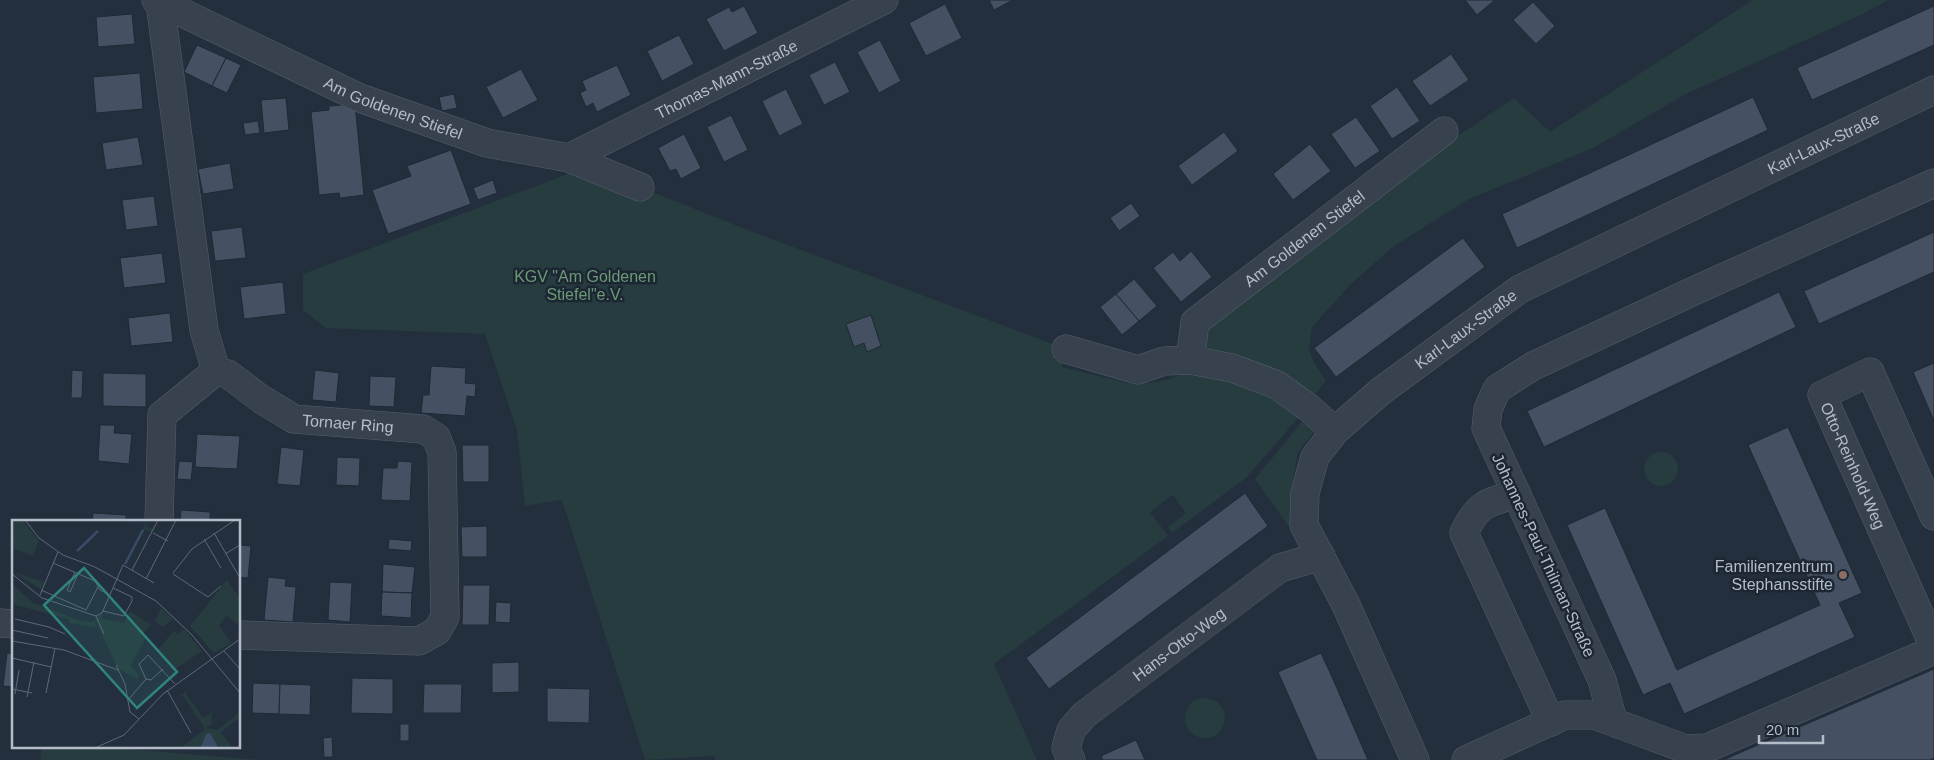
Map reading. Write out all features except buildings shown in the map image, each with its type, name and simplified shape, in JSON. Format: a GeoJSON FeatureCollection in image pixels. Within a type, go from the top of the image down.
{"type":"FeatureCollection","features":[{"type":"Feature","properties":{"kind":"street","name":"Thomas-Mann-Straße"},"geometry":{"type":"LineString","coordinates":[[569,158],[884,0]]}},
{"type":"Feature","properties":{"kind":"street","name":"Am Goldenen Stiefel"},"geometry":{"type":"LineString","coordinates":[[158,1],[360,98],[487,143],[569,158],[640,186]]}},
{"type":"Feature","properties":{"kind":"street"},"geometry":{"type":"LineString","coordinates":[[158,1],[204,330],[216,371],[162,415],[159,520]]}},
{"type":"Feature","properties":{"kind":"street","name":"Karl-Laux-Straße"},"geometry":{"type":"LineString","coordinates":[[1415,760],[1346,605],[1304,525],[1305,493],[1315,457],[1335,431],[1381,391],[1520,289],[1934,90]]}},
{"type":"Feature","properties":{"kind":"street","name":"Am Goldenen Stiefel"},"geometry":{"type":"LineString","coordinates":[[1190,360],[1195,322],[1444,131]]}},
{"type":"Feature","properties":{"kind":"street","name":"Johannes-Paul-Thilman-Straße"},"geometry":{"type":"LineString","coordinates":[[1613,720],[1602,680],[1486,428],[1488,409],[1497,389],[1533,366],[1624,323],[1934,184]]}},
{"type":"Feature","properties":{"kind":"street"},"geometry":{"type":"LineString","coordinates":[[1066,348],[1138,370],[1164,361],[1190,360],[1232,368],[1277,385],[1309,408],[1335,431]]}},
{"type":"Feature","properties":{"kind":"street","name":"Tornaer Ring"},"geometry":{"type":"LineString","coordinates":[[216,371],[228,374],[261,399],[294,419],[423,429],[436,437],[442,452],[445,617],[437,632],[419,642],[240,635]]}},
{"type":"Feature","properties":{"kind":"street","name":"Otto-Reinhold-Weg"},"geometry":{"type":"LineString","coordinates":[[1934,516],[1870,372],[1822,395],[1934,648]]}},
{"type":"Feature","properties":{"kind":"street"},"geometry":{"type":"LineString","coordinates":[[1517,494],[1488,503],[1473,512],[1464,533],[1551,722]]}},
{"type":"Feature","properties":{"kind":"street","name":"Hans-Otto-Weg"},"geometry":{"type":"LineString","coordinates":[[1071,760],[1066,748],[1071,730],[1084,715],[1280,568],[1321,556]]}},
{"type":"Feature","properties":{"kind":"street"},"geometry":{"type":"LineString","coordinates":[[1466,760],[1499,753],[1565,715],[1594,715],[1613,720],[1686,749],[1707,748],[1934,648]]}},
{"type":"Feature","properties":{"kind":"green space"},"geometry":{"type":"Polygon","coordinates":[[[1753,0],[1888,0],[1863,14],[1686,94],[1593,148],[1469,199],[1394,246],[1351,284],[1312,327],[1309,348],[1313,361],[1326,381],[1311,399],[1209,355],[1198,342],[1197,328],[1410,168],[1514,98],[1550,132],[1753,0]]]}},
{"type":"Feature","properties":{"kind":"green space","name":"KGV \"Am Goldenen Stiefel\"e.V."},"geometry":{"type":"Polygon","coordinates":[[[581,169],[640,187],[740,227],[1066,349],[1062,367],[1136,385],[1166,380],[1197,370],[1227,374],[1305,410],[1247,477],[1172,533],[1168,527],[1186,513],[1173,495],[1150,512],[1168,536],[994,664],[1037,760],[715,760],[715,756],[645,760],[562,500],[525,506],[517,430],[485,334],[326,328],[303,310],[303,274],[581,169]]]}},
{"type":"Feature","properties":{"kind":"green space"},"geometry":{"type":"Polygon","coordinates":[[[1309,413],[1320,424],[1298,453],[1291,491],[1293,525],[1289,527],[1255,479],[1309,413]]]}},
{"type":"Feature","properties":{"kind":"green space"},"geometry":{"type":"Polygon","coordinates":[[[1661,452],[1673,457],[1678,469],[1673,481],[1661,486],[1649,481],[1644,469],[1649,457],[1661,452]]]}},
{"type":"Feature","properties":{"kind":"green space"},"geometry":{"type":"Polygon","coordinates":[[[1209,698],[1216,701],[1222,707],[1225,718],[1224,726],[1216,735],[1209,738],[1201,738],[1194,735],[1186,726],[1185,714],[1188,707],[1197,699],[1209,698]]]}},
{"type":"Feature","properties":{"kind":"green space"},"geometry":{"type":"Polygon","coordinates":[[[42,748],[117,748],[258,760],[40,760],[42,748]]]}},
{"type":"Feature","properties":{"kind":"place","name":"Familienzentrum Stephansstifte"},"geometry":{"type":"Point","coordinates":[1843,575]}}]}
